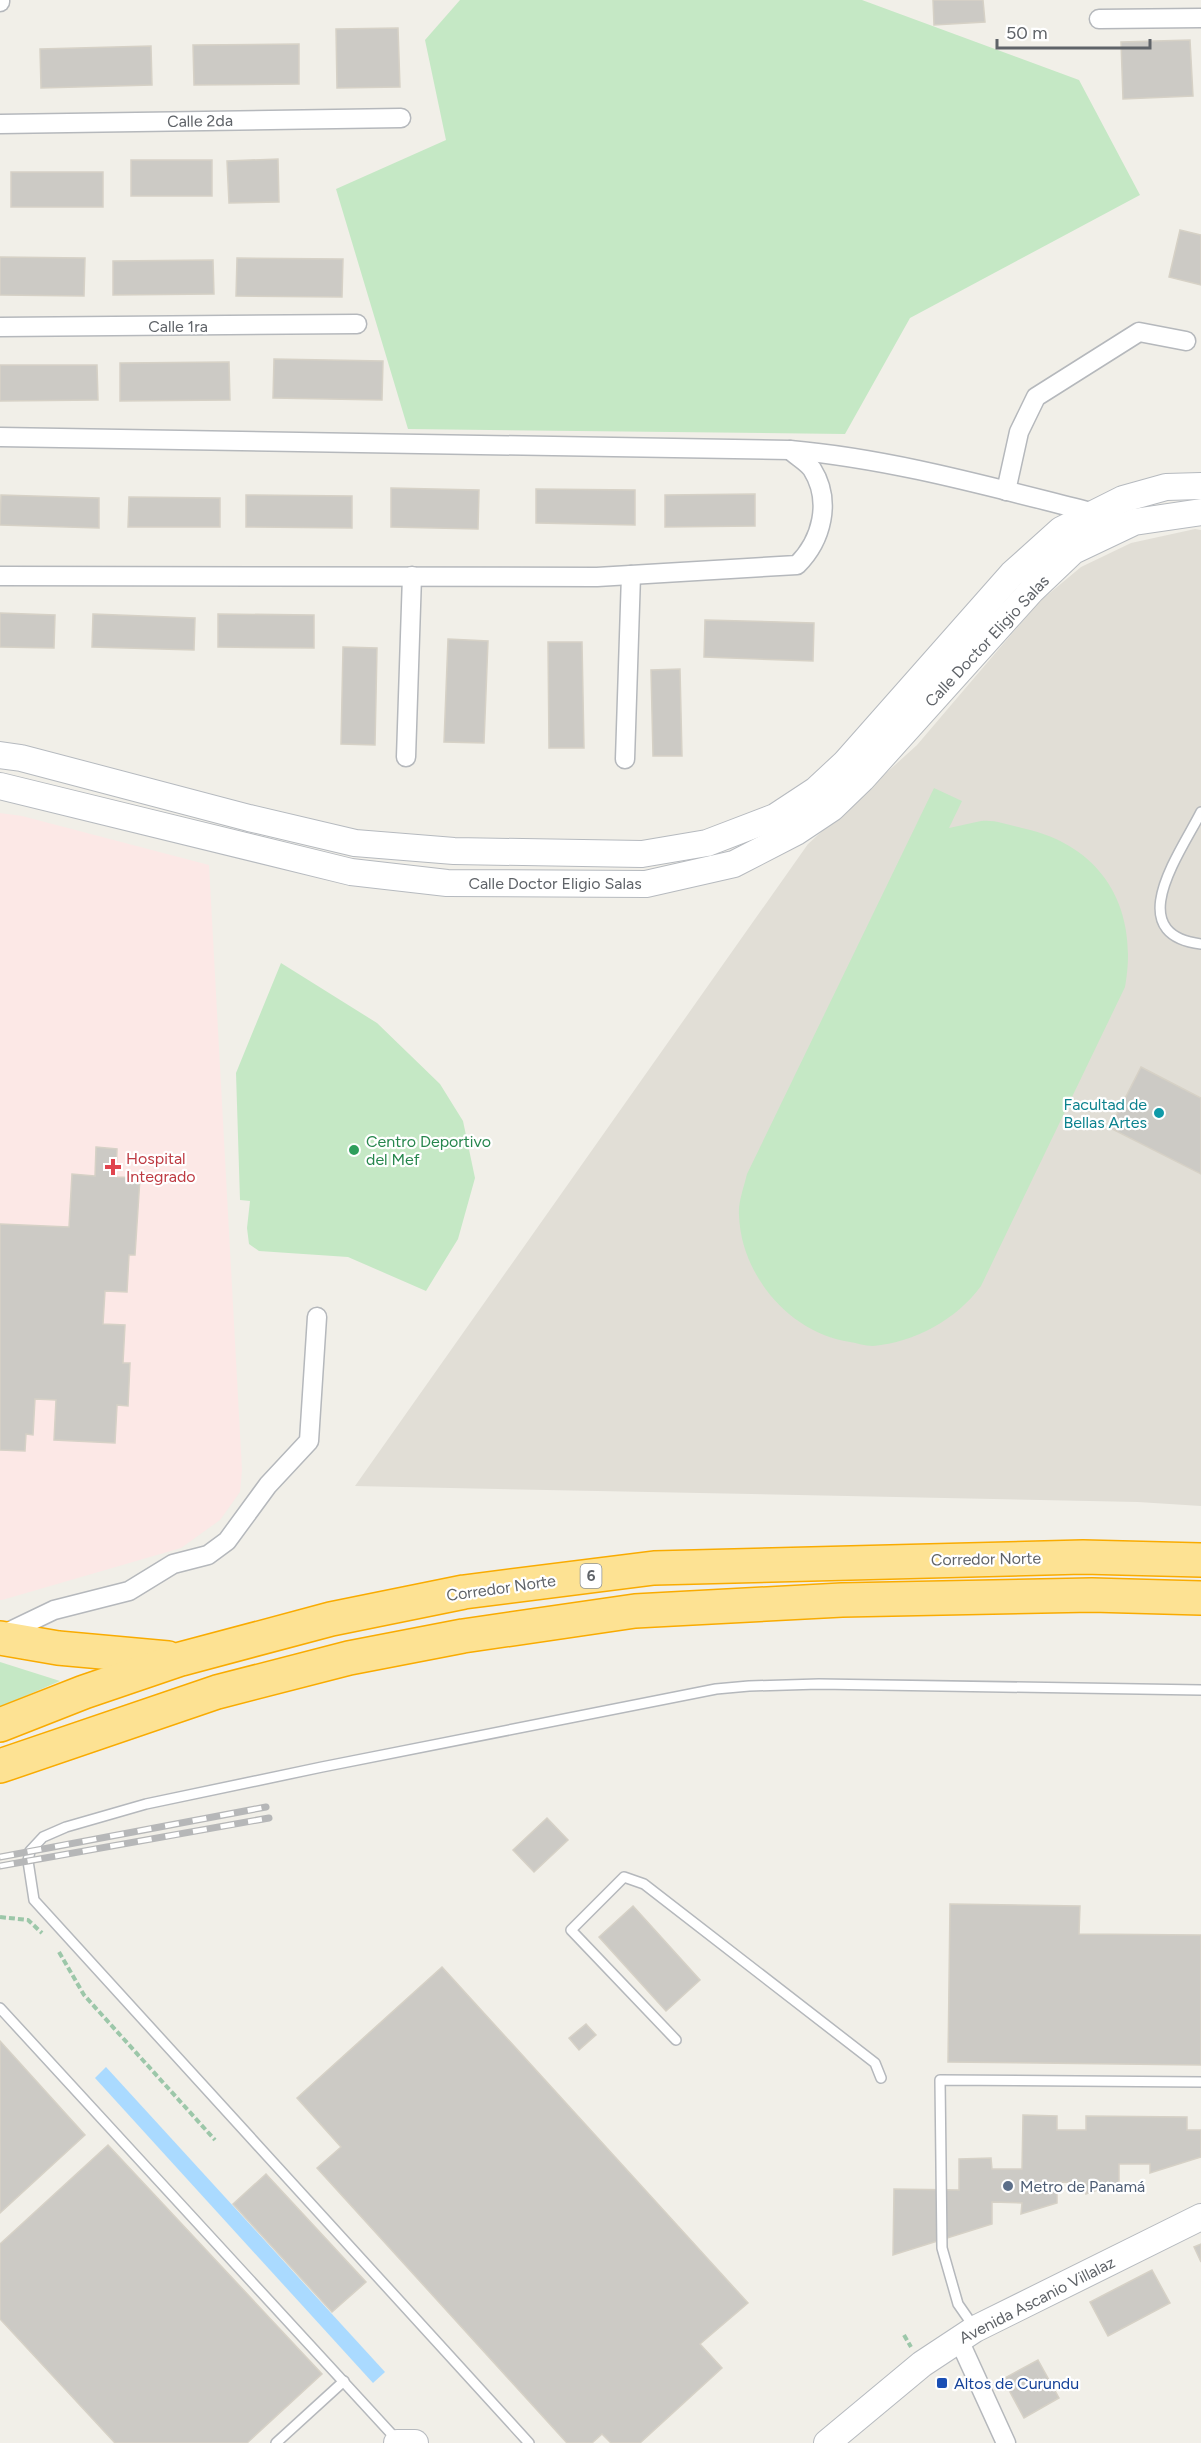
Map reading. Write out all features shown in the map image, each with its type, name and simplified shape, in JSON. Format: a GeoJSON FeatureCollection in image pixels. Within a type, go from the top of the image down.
{"type":"FeatureCollection","features":[{"type":"Feature","properties":{"kind":"highway","name":"Corredor Norte"},"geometry":{"type":"LineString","coordinates":[[0,1725],[84,1692],[181,1659],[331,1618],[464,1592],[654,1568],[1071,1557],[1201,1560]]}},
{"type":"Feature","properties":{"kind":"highway"},"geometry":{"type":"LineString","coordinates":[[0,1766],[217,1692],[350,1658],[463,1636],[635,1611],[854,1600],[1092,1595],[1201,1598]]}},
{"type":"Feature","properties":{"kind":"highway"},"geometry":{"type":"LineString","coordinates":[[0,1637],[68,1649],[181,1659]]}},
{"type":"Feature","properties":{"kind":"street"},"geometry":{"type":"LineString","coordinates":[[1099,19],[1201,18]]}},
{"type":"Feature","properties":{"kind":"street","name":"Calle 2da"},"geometry":{"type":"LineString","coordinates":[[0,124],[401,117]]}},
{"type":"Feature","properties":{"kind":"street","name":"Calle 1ra"},"geometry":{"type":"LineString","coordinates":[[0,327],[357,324]]}},
{"type":"Feature","properties":{"kind":"street"},"geometry":{"type":"LineString","coordinates":[[1006,491],[1019,432],[1036,397],[1139,332],[1186,341]]}},
{"type":"Feature","properties":{"kind":"street"},"geometry":{"type":"LineString","coordinates":[[0,437],[790,450],[843,455],[1095,513]]}},
{"type":"Feature","properties":{"kind":"street"},"geometry":{"type":"LineString","coordinates":[[0,576],[631,575],[797,565],[810,552],[823,523],[821,496],[811,468],[790,450]]}},
{"type":"Feature","properties":{"kind":"street","name":"Calle Doctor Eligio Salas"},"geometry":{"type":"LineString","coordinates":[[0,755],[21,758],[249,818],[355,843],[453,851],[642,854],[707,843],[775,817],[816,790],[845,763],[1012,574],[1061,530],[1123,499],[1166,487],[1201,486]]}},
{"type":"Feature","properties":{"kind":"street","name":"Calle Doctor Eligio Salas"},"geometry":{"type":"LineString","coordinates":[[0,786],[351,872],[447,883],[646,884],[734,864],[796,832],[832,808],[862,779],[1032,590],[1073,551],[1134,522],[1201,512]]}},
{"type":"Feature","properties":{"kind":"street"},"geometry":{"type":"LineString","coordinates":[[625,759],[631,575]]}},
{"type":"Feature","properties":{"kind":"street"},"geometry":{"type":"LineString","coordinates":[[406,757],[412,576]]}},
{"type":"Feature","properties":{"kind":"street"},"geometry":{"type":"LineString","coordinates":[[0,1637],[54,1610],[129,1591],[173,1564],[208,1555],[227,1541],[268,1485],[309,1441],[317,1317]]}},
{"type":"Feature","properties":{"kind":"street","name":"Avenida Ascanio Villalaz"},"geometry":{"type":"LineString","coordinates":[[827,2443],[879,2397],[967,2335],[1201,2217]]}},
{"type":"Feature","properties":{"kind":"street"},"geometry":{"type":"LineString","coordinates":[[967,2335],[1006,2443]]}},
{"type":"Feature","properties":{"kind":"street"},"geometry":{"type":"LineString","coordinates":[[398,2443],[415,2443]]}},
{"type":"Feature","properties":{"kind":"lane"},"geometry":{"type":"LineString","coordinates":[[1201,812],[1164,884],[1158,910],[1165,926],[1173,936],[1184,942],[1201,944]]}},
{"type":"Feature","properties":{"kind":"lane"},"geometry":{"type":"LineString","coordinates":[[530,2443],[34,1900],[28,1861],[30,1851],[43,1837],[66,1827],[146,1804],[716,1689],[819,1684],[1201,1690]]}},
{"type":"Feature","properties":{"kind":"lane"},"geometry":{"type":"LineString","coordinates":[[676,2040],[571,1930],[624,1877],[644,1884],[857,2048],[875,2063],[881,2078]]}},
{"type":"Feature","properties":{"kind":"lane"},"geometry":{"type":"LineString","coordinates":[[0,2008],[344,2381],[398,2443]]}},
{"type":"Feature","properties":{"kind":"lane"},"geometry":{"type":"LineString","coordinates":[[967,2335],[942,2248],[940,2080],[1201,2082]]}},
{"type":"Feature","properties":{"kind":"lane"},"geometry":{"type":"LineString","coordinates":[[276,2443],[344,2381]]}},
{"type":"Feature","properties":{"kind":"path"},"geometry":{"type":"LineString","coordinates":[[0,1917],[28,1920],[49,1940]]}},
{"type":"Feature","properties":{"kind":"path"},"geometry":{"type":"LineString","coordinates":[[56,1947],[84,1995],[215,2140]]}},
{"type":"Feature","properties":{"kind":"shaded area"},"geometry":{"type":"Polygon","coordinates":[[[1195,529],[1201,530],[1201,1506],[1138,1502],[355,1486],[808,844],[917,745],[1039,602],[1081,567],[1131,543],[1195,529]]]}},
{"type":"Feature","properties":{"kind":"shaded area","name":"Hospital Integrado"},"geometry":{"type":"Polygon","coordinates":[[[0,813],[22,816],[209,865],[242,1470],[240,1492],[220,1520],[181,1548],[2,1600],[0,1600],[0,813]]]}},
{"type":"Feature","properties":{"kind":"green space"},"geometry":{"type":"Polygon","coordinates":[[[460,0],[862,0],[1079,80],[1140,195],[910,318],[845,434],[408,429],[336,189],[446,140],[425,40],[460,0]]]}},
{"type":"Feature","properties":{"kind":"green space"},"geometry":{"type":"Polygon","coordinates":[[[934,788],[962,801],[949,828],[986,821],[1026,829],[1053,838],[1076,850],[1095,867],[1110,886],[1120,908],[1126,932],[1128,959],[1125,987],[981,1286],[959,1309],[933,1327],[904,1340],[870,1346],[828,1336],[808,1327],[789,1314],[773,1298],[759,1280],[749,1259],[742,1238],[739,1205],[747,1174],[934,788]]]}},
{"type":"Feature","properties":{"kind":"green space","name":"Centro Deportivo del Mef"},"geometry":{"type":"Polygon","coordinates":[[[281,963],[377,1023],[440,1084],[463,1121],[475,1178],[458,1239],[426,1291],[348,1257],[259,1251],[249,1244],[247,1228],[250,1201],[240,1200],[236,1073],[281,963]]]}},
{"type":"Feature","properties":{"kind":"green space"},"geometry":{"type":"Polygon","coordinates":[[[0,1662],[60,1681],[0,1707],[0,1662]]]}},
{"type":"Feature","properties":{"kind":"water"},"geometry":{"type":"Polygon","coordinates":[[[106,2067],[385,2372],[373,2383],[95,2078],[106,2067]]]}},
{"type":"Feature","properties":{"kind":"building"},"geometry":{"type":"Polygon","coordinates":[[[933,0],[983,0],[985,22],[934,25],[933,0]]]}},
{"type":"Feature","properties":{"kind":"building"},"geometry":{"type":"Polygon","coordinates":[[[398,28],[400,87],[337,88],[336,29],[398,28]]]}},
{"type":"Feature","properties":{"kind":"building"},"geometry":{"type":"Polygon","coordinates":[[[1190,40],[1193,96],[1123,99],[1121,42],[1190,40]]]}},
{"type":"Feature","properties":{"kind":"building"},"geometry":{"type":"Polygon","coordinates":[[[299,44],[299,84],[194,85],[193,45],[299,44]]]}},
{"type":"Feature","properties":{"kind":"building"},"geometry":{"type":"Polygon","coordinates":[[[151,46],[152,85],[41,88],[40,49],[151,46]]]}},
{"type":"Feature","properties":{"kind":"building"},"geometry":{"type":"Polygon","coordinates":[[[278,159],[279,202],[229,203],[227,161],[278,159]]]}},
{"type":"Feature","properties":{"kind":"building"},"geometry":{"type":"Polygon","coordinates":[[[131,160],[212,160],[212,196],[131,196],[131,160]]]}},
{"type":"Feature","properties":{"kind":"building"},"geometry":{"type":"Polygon","coordinates":[[[11,172],[103,172],[103,207],[11,207],[11,172]]]}},
{"type":"Feature","properties":{"kind":"building"},"geometry":{"type":"Polygon","coordinates":[[[1180,230],[1201,235],[1201,285],[1169,277],[1180,230]]]}},
{"type":"Feature","properties":{"kind":"building"},"geometry":{"type":"Polygon","coordinates":[[[0,257],[85,258],[84,296],[0,295],[0,257]]]}},
{"type":"Feature","properties":{"kind":"building"},"geometry":{"type":"Polygon","coordinates":[[[237,258],[343,259],[342,297],[236,296],[237,258]]]}},
{"type":"Feature","properties":{"kind":"building"},"geometry":{"type":"Polygon","coordinates":[[[213,260],[214,294],[113,295],[113,261],[213,260]]]}},
{"type":"Feature","properties":{"kind":"building"},"geometry":{"type":"Polygon","coordinates":[[[274,359],[383,361],[382,400],[273,398],[274,359]]]}},
{"type":"Feature","properties":{"kind":"building"},"geometry":{"type":"Polygon","coordinates":[[[229,362],[230,400],[120,401],[120,363],[229,362]]]}},
{"type":"Feature","properties":{"kind":"building"},"geometry":{"type":"Polygon","coordinates":[[[0,365],[97,365],[98,400],[0,401],[0,365]]]}},
{"type":"Feature","properties":{"kind":"building"},"geometry":{"type":"Polygon","coordinates":[[[391,488],[479,490],[478,529],[391,527],[391,488]]]}},
{"type":"Feature","properties":{"kind":"building"},"geometry":{"type":"Polygon","coordinates":[[[536,489],[635,490],[635,525],[536,523],[536,489]]]}},
{"type":"Feature","properties":{"kind":"building"},"geometry":{"type":"Polygon","coordinates":[[[755,494],[755,526],[665,527],[665,495],[755,494]]]}},
{"type":"Feature","properties":{"kind":"building"},"geometry":{"type":"Polygon","coordinates":[[[1,495],[99,498],[99,528],[0,525],[1,495]]]}},
{"type":"Feature","properties":{"kind":"building"},"geometry":{"type":"Polygon","coordinates":[[[246,495],[352,496],[352,528],[246,527],[246,495]]]}},
{"type":"Feature","properties":{"kind":"building"},"geometry":{"type":"Polygon","coordinates":[[[129,497],[220,498],[220,527],[128,527],[129,497]]]}},
{"type":"Feature","properties":{"kind":"building"},"geometry":{"type":"Polygon","coordinates":[[[0,613],[55,615],[54,648],[0,647],[0,613]]]}},
{"type":"Feature","properties":{"kind":"building"},"geometry":{"type":"Polygon","coordinates":[[[93,614],[195,618],[194,650],[92,647],[93,614]]]}},
{"type":"Feature","properties":{"kind":"building"},"geometry":{"type":"Polygon","coordinates":[[[218,614],[314,615],[314,648],[218,647],[218,614]]]}},
{"type":"Feature","properties":{"kind":"building"},"geometry":{"type":"Polygon","coordinates":[[[705,620],[814,623],[813,661],[704,657],[705,620]]]}},
{"type":"Feature","properties":{"kind":"building"},"geometry":{"type":"Polygon","coordinates":[[[448,639],[488,641],[484,743],[444,742],[448,639]]]}},
{"type":"Feature","properties":{"kind":"building"},"geometry":{"type":"Polygon","coordinates":[[[548,642],[582,642],[584,748],[549,748],[548,642]]]}},
{"type":"Feature","properties":{"kind":"building"},"geometry":{"type":"Polygon","coordinates":[[[343,647],[377,648],[375,745],[341,744],[343,647]]]}},
{"type":"Feature","properties":{"kind":"building"},"geometry":{"type":"Polygon","coordinates":[[[680,669],[682,756],[653,756],[651,670],[680,669]]]}},
{"type":"Feature","properties":{"kind":"building","name":"Facultad de Bellas Artes"},"geometry":{"type":"Polygon","coordinates":[[[1141,1067],[1201,1098],[1201,1174],[1110,1128],[1141,1067]]]}},
{"type":"Feature","properties":{"kind":"building"},"geometry":{"type":"Polygon","coordinates":[[[96,1147],[117,1149],[116,1177],[140,1178],[135,1255],[129,1255],[127,1292],[105,1291],[103,1324],[125,1325],[123,1363],[130,1363],[128,1406],[117,1405],[115,1443],[54,1440],[56,1400],[35,1399],[33,1435],[26,1434],[25,1451],[0,1450],[0,1224],[69,1227],[72,1174],[95,1176],[96,1147]]]}},
{"type":"Feature","properties":{"kind":"building"},"geometry":{"type":"Polygon","coordinates":[[[547,1818],[568,1840],[534,1872],[513,1850],[547,1818]]]}},
{"type":"Feature","properties":{"kind":"building"},"geometry":{"type":"Polygon","coordinates":[[[950,1904],[1080,1906],[1079,1934],[1201,1935],[1201,2065],[948,2062],[950,1904]]]}},
{"type":"Feature","properties":{"kind":"building"},"geometry":{"type":"Polygon","coordinates":[[[633,1906],[700,1980],[666,2011],[599,1937],[633,1906]]]}},
{"type":"Feature","properties":{"kind":"building"},"geometry":{"type":"Polygon","coordinates":[[[442,1967],[748,2303],[700,2344],[722,2368],[640,2443],[611,2443],[602,2434],[592,2443],[567,2443],[317,2168],[341,2147],[297,2098],[442,1967]]]}},
{"type":"Feature","properties":{"kind":"building"},"geometry":{"type":"Polygon","coordinates":[[[586,2024],[596,2035],[579,2050],[569,2038],[586,2024]]]}},
{"type":"Feature","properties":{"kind":"building"},"geometry":{"type":"Polygon","coordinates":[[[0,2041],[85,2135],[0,2213],[0,2041]]]}},
{"type":"Feature","properties":{"kind":"building","name":"Metro de Panamá"},"geometry":{"type":"Polygon","coordinates":[[[1023,2115],[1057,2116],[1057,2130],[1086,2130],[1086,2116],[1187,2117],[1187,2130],[1201,2130],[1201,2157],[1150,2173],[1150,2164],[1119,2164],[1119,2183],[1086,2194],[1086,2183],[1057,2182],[1057,2203],[1021,2214],[1022,2203],[992,2202],[992,2224],[893,2255],[894,2189],[959,2190],[959,2159],[991,2158],[992,2169],[1022,2169],[1023,2115]]]}},
{"type":"Feature","properties":{"kind":"building"},"geometry":{"type":"Polygon","coordinates":[[[108,2145],[322,2374],[247,2443],[115,2443],[0,2319],[0,2244],[108,2145]]]}},
{"type":"Feature","properties":{"kind":"building"},"geometry":{"type":"Polygon","coordinates":[[[266,2174],[366,2282],[332,2312],[233,2204],[266,2174]]]}},
{"type":"Feature","properties":{"kind":"building"},"geometry":{"type":"Polygon","coordinates":[[[1201,2244],[1201,2262],[1194,2247],[1201,2244]]]}},
{"type":"Feature","properties":{"kind":"building"},"geometry":{"type":"Polygon","coordinates":[[[1152,2270],[1170,2303],[1108,2336],[1090,2302],[1152,2270]]]}},
{"type":"Feature","properties":{"kind":"building"},"geometry":{"type":"Polygon","coordinates":[[[1038,2360],[1059,2398],[1024,2418],[1003,2379],[1038,2360]]]}},
{"type":"Feature","properties":{"kind":"railway"},"geometry":{"type":"LineString","coordinates":[[0,1857],[266,1807]]}},
{"type":"Feature","properties":{"kind":"railway"},"geometry":{"type":"LineString","coordinates":[[0,1866],[269,1818]]}},
{"type":"Feature","properties":{"kind":"place","name":"Facultad de Bellas Artes"},"geometry":{"type":"Point","coordinates":[1159,1113]}},
{"type":"Feature","properties":{"kind":"place","name":"Centro Deportivo del Mef"},"geometry":{"type":"Point","coordinates":[354,1150]}},
{"type":"Feature","properties":{"kind":"place","name":"Hospital Integrado"},"geometry":{"type":"Point","coordinates":[113,1167]}},
{"type":"Feature","properties":{"kind":"place","name":"Metro de Panamá"},"geometry":{"type":"Point","coordinates":[1008,2186]}},
{"type":"Feature","properties":{"kind":"place","name":"Altos de Curundu"},"geometry":{"type":"Point","coordinates":[942,2383]}}]}
